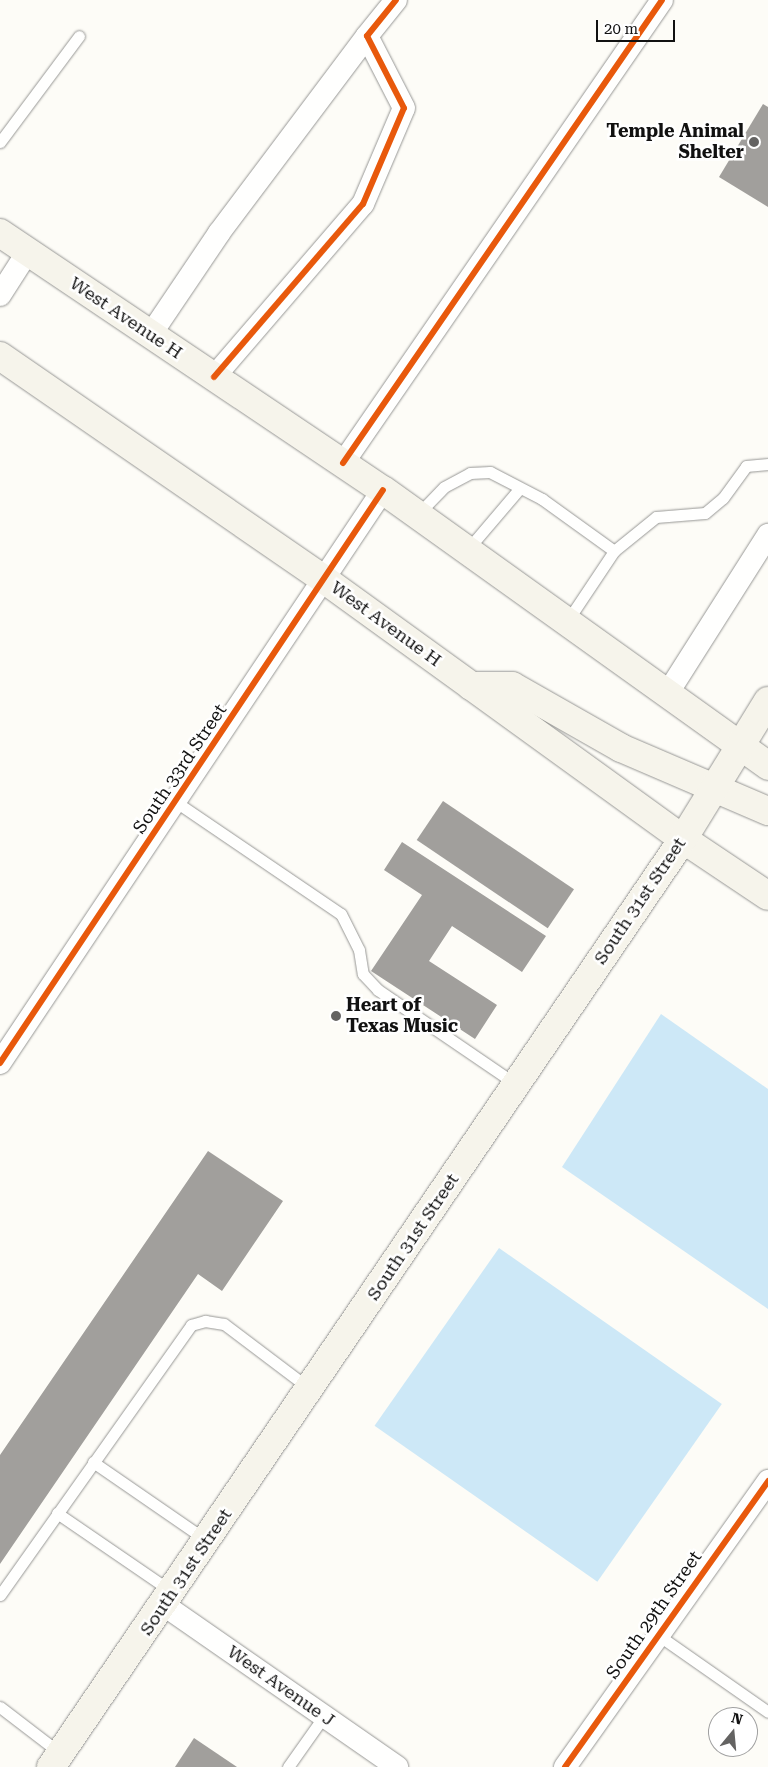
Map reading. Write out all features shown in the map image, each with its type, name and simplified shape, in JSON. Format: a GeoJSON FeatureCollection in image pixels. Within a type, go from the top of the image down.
{"type":"FeatureCollection","features":[{"type":"Feature","properties":{"kind":"main road","name":"West Avenue H"},"geometry":{"type":"LineString","coordinates":[[0,233],[418,514],[670,691],[768,766]]}},
{"type":"Feature","properties":{"kind":"main road","name":"West Avenue H"},"geometry":{"type":"LineString","coordinates":[[0,356],[325,580],[683,839],[768,896]]}},
{"type":"Feature","properties":{"kind":"main road"},"geometry":{"type":"LineString","coordinates":[[471,686],[512,686],[622,748],[715,786],[768,811]]}},
{"type":"Feature","properties":{"kind":"main road","name":"South 31st Street"},"geometry":{"type":"LineString","coordinates":[[56,1760],[169,1598],[683,839],[768,701]]}},
{"type":"Feature","properties":{"kind":"street"},"geometry":{"type":"LineString","coordinates":[[151,334],[219,233],[366,36],[396,0]]}},
{"type":"Feature","properties":{"kind":"street"},"geometry":{"type":"LineString","coordinates":[[343,463],[662,0]]}},
{"type":"Feature","properties":{"kind":"street"},"geometry":{"type":"LineString","coordinates":[[214,377],[363,204],[404,108],[366,36]]}},
{"type":"Feature","properties":{"kind":"street"},"geometry":{"type":"LineString","coordinates":[[0,295],[28,253]]}},
{"type":"Feature","properties":{"kind":"street","name":"South 33rd Street"},"geometry":{"type":"LineString","coordinates":[[0,1063],[325,580],[383,490]]}},
{"type":"Feature","properties":{"kind":"street"},"geometry":{"type":"LineString","coordinates":[[670,691],[768,535]]}},
{"type":"Feature","properties":{"kind":"street","name":"South 29th Street"},"geometry":{"type":"LineString","coordinates":[[564,1767],[768,1480]]}},
{"type":"Feature","properties":{"kind":"street","name":"West Avenue J"},"geometry":{"type":"LineString","coordinates":[[169,1598],[324,1716],[397,1767]]}},
{"type":"Feature","properties":{"kind":"lane"},"geometry":{"type":"LineString","coordinates":[[0,142],[79,36]]}},
{"type":"Feature","properties":{"kind":"lane"},"geometry":{"type":"LineString","coordinates":[[568,620],[614,551],[656,517],[705,513],[723,498],[746,466],[768,464]]}},
{"type":"Feature","properties":{"kind":"lane"},"geometry":{"type":"LineString","coordinates":[[418,514],[444,487],[470,473],[490,472],[520,488],[614,551]]}},
{"type":"Feature","properties":{"kind":"lane"},"geometry":{"type":"LineString","coordinates":[[468,549],[520,488]]}},
{"type":"Feature","properties":{"kind":"lane"},"geometry":{"type":"LineString","coordinates":[[176,802],[341,914],[359,950],[364,974],[378,990],[517,1084]]}},
{"type":"Feature","properties":{"kind":"lane"},"geometry":{"type":"LineString","coordinates":[[0,1595],[191,1325],[205,1321],[224,1324],[310,1389]]}},
{"type":"Feature","properties":{"kind":"lane"},"geometry":{"type":"LineString","coordinates":[[93,1462],[207,1541]]}},
{"type":"Feature","properties":{"kind":"lane"},"geometry":{"type":"LineString","coordinates":[[57,1513],[126,1560],[169,1598]]}},
{"type":"Feature","properties":{"kind":"lane"},"geometry":{"type":"LineString","coordinates":[[658,1635],[768,1712]]}},
{"type":"Feature","properties":{"kind":"lane"},"geometry":{"type":"LineString","coordinates":[[0,1708],[56,1760]]}},
{"type":"Feature","properties":{"kind":"lane"},"geometry":{"type":"LineString","coordinates":[[288,1767],[324,1716]]}},
{"type":"Feature","properties":{"kind":"water"},"geometry":{"type":"Polygon","coordinates":[[[661,1014],[768,1089],[768,1309],[562,1167],[661,1014]]]}},
{"type":"Feature","properties":{"kind":"water"},"geometry":{"type":"Polygon","coordinates":[[[499,1248],[722,1404],[597,1582],[375,1426],[499,1248]]]}},
{"type":"Feature","properties":{"kind":"building","name":"Temple Animal Shelter"},"geometry":{"type":"Polygon","coordinates":[[[763,104],[768,107],[768,207],[719,177],[763,104]]]}},
{"type":"Feature","properties":{"kind":"building"},"geometry":{"type":"Polygon","coordinates":[[[443,801],[574,889],[548,928],[417,840],[443,801]]]}},
{"type":"Feature","properties":{"kind":"building"},"geometry":{"type":"Polygon","coordinates":[[[402,842],[546,936],[522,972],[452,926],[429,961],[497,1005],[475,1039],[371,971],[422,895],[384,870],[402,842]]]}},
{"type":"Feature","properties":{"kind":"building"},"geometry":{"type":"Polygon","coordinates":[[[208,1151],[283,1201],[222,1291],[198,1274],[0,1564],[0,1455],[208,1151]]]}},
{"type":"Feature","properties":{"kind":"building"},"geometry":{"type":"Polygon","coordinates":[[[194,1738],[237,1767],[175,1767],[194,1738]]]}},
{"type":"Feature","properties":{"kind":"cycle path"},"geometry":{"type":"LineString","coordinates":[[214,377],[363,204],[404,108],[367,36],[396,0]]}},
{"type":"Feature","properties":{"kind":"cycle path"},"geometry":{"type":"LineString","coordinates":[[343,463],[662,0]]}},
{"type":"Feature","properties":{"kind":"cycle path"},"geometry":{"type":"LineString","coordinates":[[0,1063],[383,490]]}},
{"type":"Feature","properties":{"kind":"cycle path"},"geometry":{"type":"LineString","coordinates":[[565,1767],[768,1481]]}},
{"type":"Feature","properties":{"kind":"place","name":"Temple Animal Shelter"},"geometry":{"type":"Point","coordinates":[754,142]}},
{"type":"Feature","properties":{"kind":"place","name":"Heart of Texas Music"},"geometry":{"type":"Point","coordinates":[336,1016]}}]}
